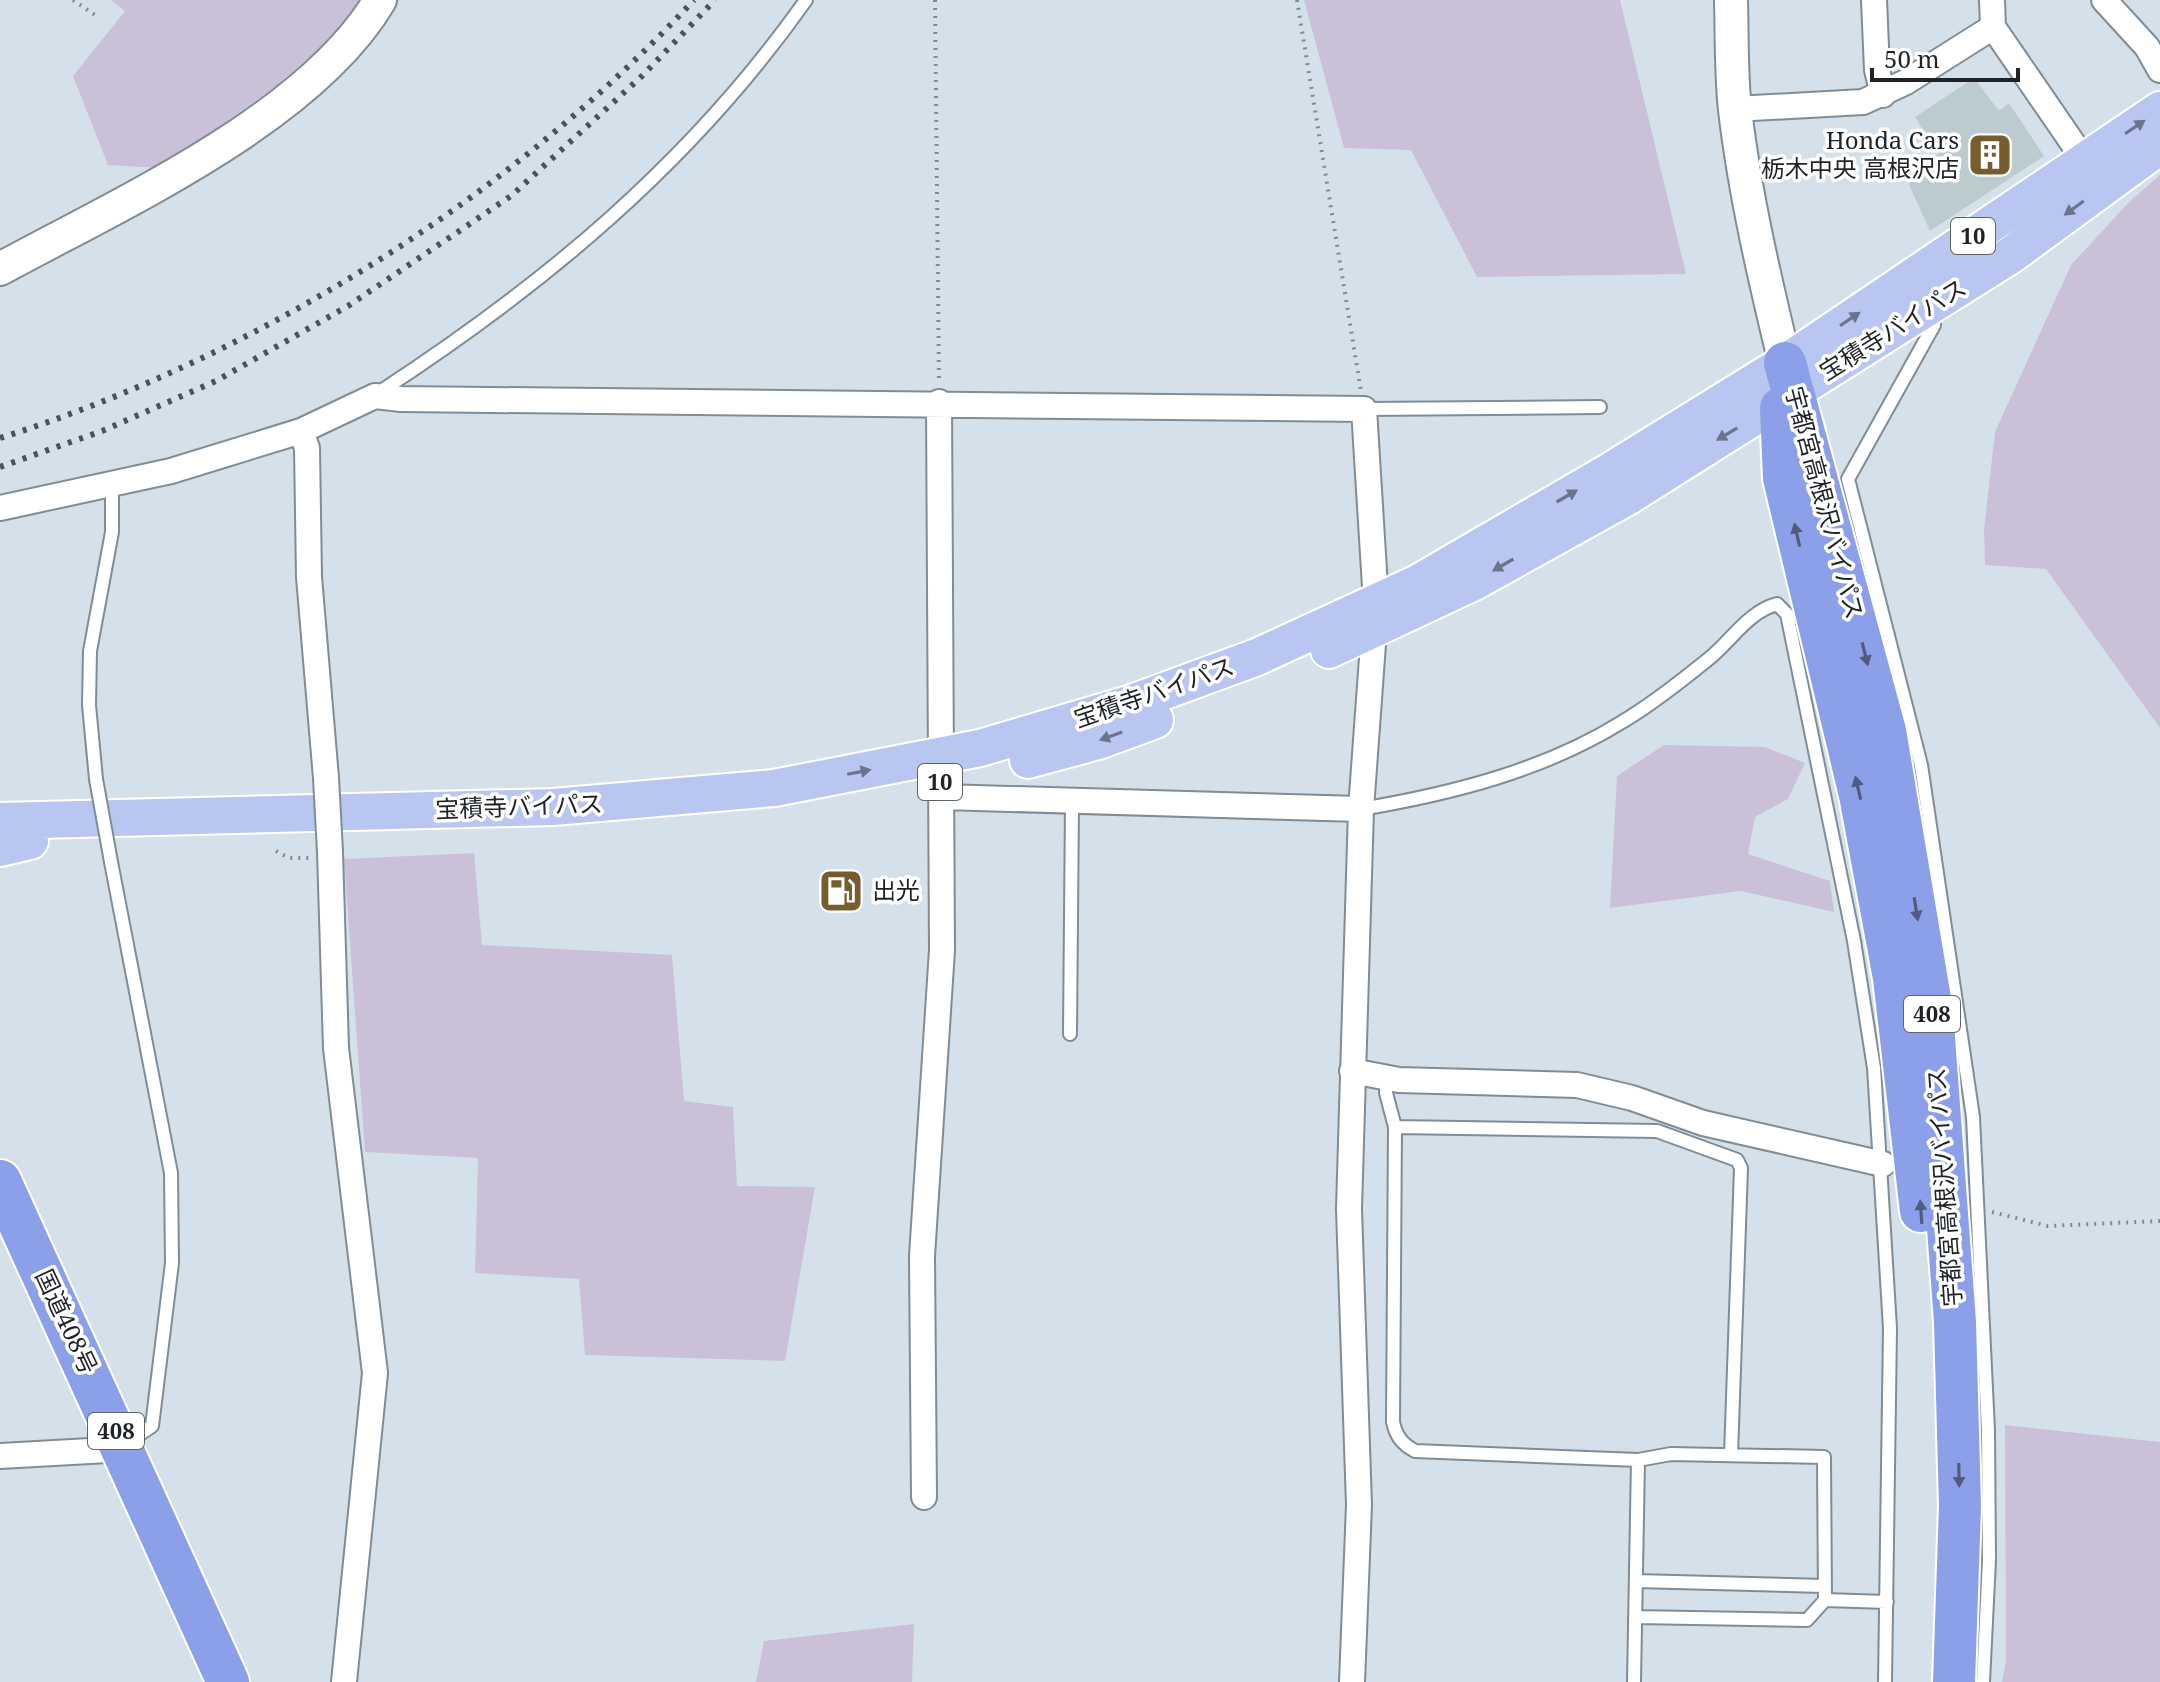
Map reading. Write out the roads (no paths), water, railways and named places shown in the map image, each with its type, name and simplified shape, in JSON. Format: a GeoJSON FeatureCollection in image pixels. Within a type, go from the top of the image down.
{"type":"FeatureCollection","features":[{"type":"Feature","properties":{"kind":"highway","name":"宇都宮高根沢バイパス"},"geometry":{"type":"LineString","coordinates":[[1786,386],[1784,478],[1860,795],[1878,981],[1921,1204],[1931,1392],[1931,1602],[1926,1682]]}},
{"type":"Feature","properties":{"kind":"highway","name":"宇都宮高根沢バイパス"},"geometry":{"type":"LineString","coordinates":[[1786,386],[1885,731],[1932,1011],[1947,1184],[1955,1337],[1960,1506],[1954,1682]]}},
{"type":"Feature","properties":{"kind":"highway","name":"国道408号"},"geometry":{"type":"LineString","coordinates":[[0,1181],[228,1682]]}},
{"type":"Feature","properties":{"kind":"main road","name":"宝積寺バイパス"},"geometry":{"type":"LineString","coordinates":[[1786,386],[2085,161],[2160,110]]}},
{"type":"Feature","properties":{"kind":"main road","name":"宝積寺バイパス"},"geometry":{"type":"LineString","coordinates":[[10,843],[561,829],[651,823],[800,807],[942,778],[1129,704],[1375,617],[1418,583],[1607,473],[1786,386],[2011,255],[2160,146]]}},
{"type":"Feature","properties":{"kind":"main road","name":"宝積寺バイパス"},"geometry":{"type":"LineString","coordinates":[[0,821],[553,807],[641,802],[774,788],[942,778]]}},
{"type":"Feature","properties":{"kind":"street"},"geometry":{"type":"LineString","coordinates":[[0,269],[216,148],[293,95],[339,55],[380,0]]}},
{"type":"Feature","properties":{"kind":"street"},"geometry":{"type":"LineString","coordinates":[[1731,0],[1735,109],[1786,386]]}},
{"type":"Feature","properties":{"kind":"street"},"geometry":{"type":"LineString","coordinates":[[1874,0],[1877,70],[1883,95]]}},
{"type":"Feature","properties":{"kind":"street"},"geometry":{"type":"LineString","coordinates":[[1992,0],[1993,27],[2085,161]]}},
{"type":"Feature","properties":{"kind":"street"},"geometry":{"type":"LineString","coordinates":[[2104,0],[2154,43],[2160,70]]}},
{"type":"Feature","properties":{"kind":"street"},"geometry":{"type":"LineString","coordinates":[[1735,109],[1863,102],[1883,95],[1993,27]]}},
{"type":"Feature","properties":{"kind":"street"},"geometry":{"type":"LineString","coordinates":[[0,508],[112,485],[301,431],[375,396],[417,400],[939,402],[1364,409],[1375,617],[1361,809],[1352,1071],[1349,1224],[1359,1505],[1352,1682]]}},
{"type":"Feature","properties":{"kind":"street"},"geometry":{"type":"LineString","coordinates":[[924,1497],[922,1256],[942,950],[939,402]]}},
{"type":"Feature","properties":{"kind":"street"},"geometry":{"type":"LineString","coordinates":[[301,431],[307,448],[309,577],[326,778],[326,855],[336,1048],[375,1373],[344,1682]]}},
{"type":"Feature","properties":{"kind":"street"},"geometry":{"type":"LineString","coordinates":[[942,778],[1072,803],[1361,809]]}},
{"type":"Feature","properties":{"kind":"street"},"geometry":{"type":"LineString","coordinates":[[1352,1071],[1387,1077],[1577,1085],[1632,1098],[1703,1123],[1883,1164]]}},
{"type":"Feature","properties":{"kind":"street"},"geometry":{"type":"LineString","coordinates":[[0,1456],[108,1450],[122,1446]]}},
{"type":"Feature","properties":{"kind":"lane"},"geometry":{"type":"LineString","coordinates":[[375,396],[463,338],[614,215],[690,145],[806,0]]}},
{"type":"Feature","properties":{"kind":"lane"},"geometry":{"type":"LineString","coordinates":[[1934,325],[1848,479],[1921,765],[1973,1117],[1988,1431],[1989,1560],[1983,1682]]}},
{"type":"Feature","properties":{"kind":"lane"},"geometry":{"type":"LineString","coordinates":[[1364,409],[1600,407]]}},
{"type":"Feature","properties":{"kind":"lane"},"geometry":{"type":"LineString","coordinates":[[112,485],[112,532],[90,651],[89,705],[96,779],[171,1173],[174,1231],[152,1426],[122,1446]]}},
{"type":"Feature","properties":{"kind":"lane"},"geometry":{"type":"LineString","coordinates":[[1361,809],[1495,779],[1573,747],[1621,723],[1708,660],[1761,608],[1777,604],[1787,614],[1878,981],[1890,1328],[1885,1682]]}},
{"type":"Feature","properties":{"kind":"lane"},"geometry":{"type":"LineString","coordinates":[[1070,1034],[1072,803]]}},
{"type":"Feature","properties":{"kind":"lane"},"geometry":{"type":"LineString","coordinates":[[1387,1077],[1387,1103],[1395,1127],[1392,1394],[1395,1435],[1415,1451],[1638,1460],[1671,1454],[1824,1457],[1825,1600],[1807,1620],[1635,1617]]}},
{"type":"Feature","properties":{"kind":"lane"},"geometry":{"type":"LineString","coordinates":[[1395,1127],[1657,1131],[1737,1160],[1741,1168],[1731,1455]]}},
{"type":"Feature","properties":{"kind":"lane"},"geometry":{"type":"LineString","coordinates":[[1634,1682],[1638,1460]]}},
{"type":"Feature","properties":{"kind":"lane"},"geometry":{"type":"LineString","coordinates":[[1636,1581],[1824,1586]]}},
{"type":"Feature","properties":{"kind":"lane"},"geometry":{"type":"LineString","coordinates":[[1825,1600],[1887,1602]]}},
{"type":"Feature","properties":{"kind":"railway"},"geometry":{"type":"LineString","coordinates":[[0,438],[96,404],[191,363],[284,316],[374,263],[461,204],[544,141],[622,72],[694,0]]}},
{"type":"Feature","properties":{"kind":"railway"},"geometry":{"type":"LineString","coordinates":[[0,467],[102,431],[216,381],[348,306],[511,196],[642,76],[715,0]]}},
{"type":"Feature","properties":{"kind":"place","name":"Honda Cars 栃木中央 高根沢店"},"geometry":{"type":"Point","coordinates":[1990,155]}},
{"type":"Feature","properties":{"kind":"place","name":"出光"},"geometry":{"type":"Point","coordinates":[841,891]}}]}
